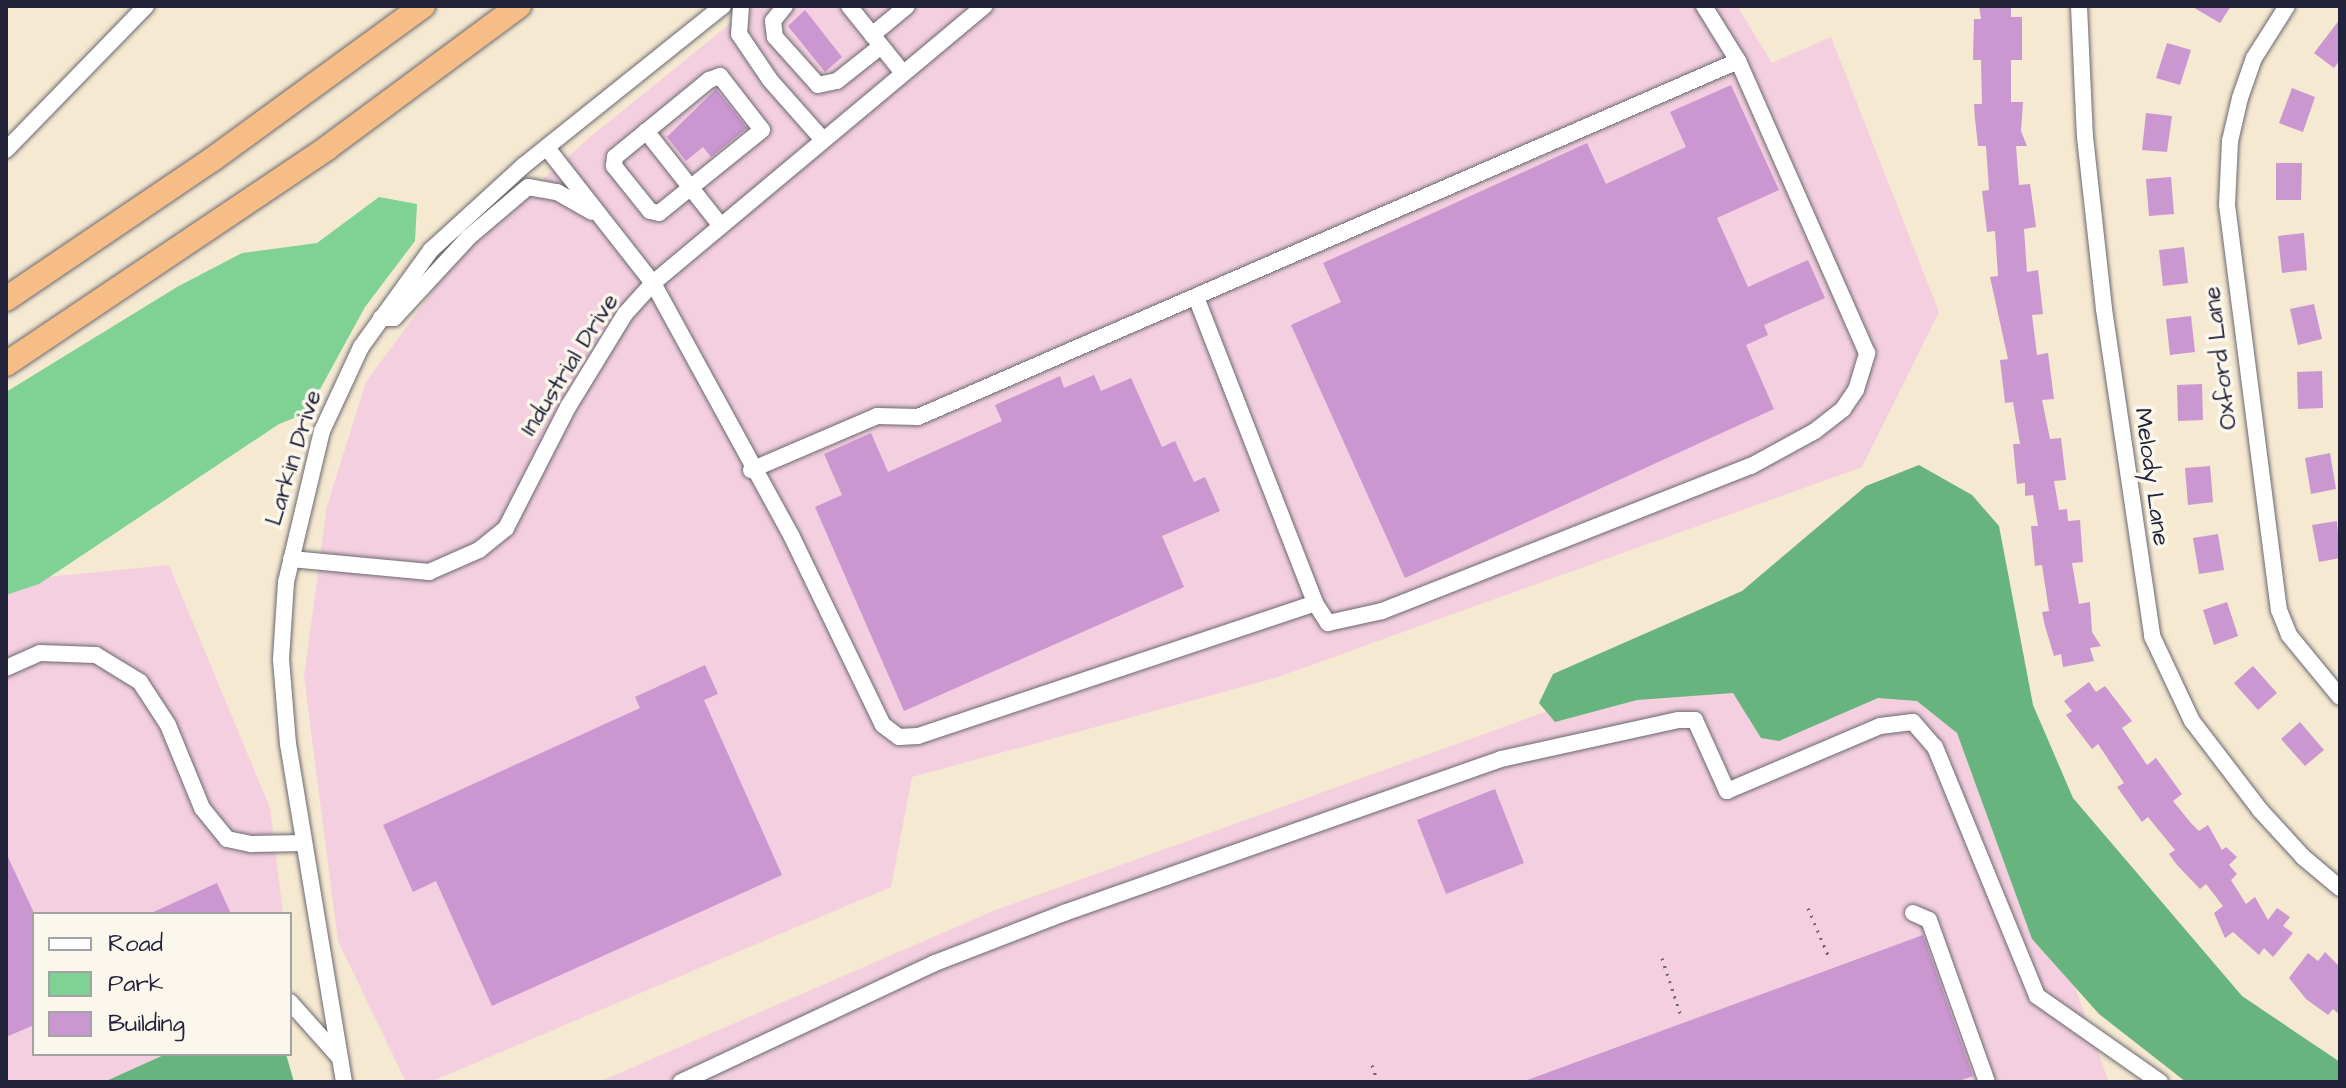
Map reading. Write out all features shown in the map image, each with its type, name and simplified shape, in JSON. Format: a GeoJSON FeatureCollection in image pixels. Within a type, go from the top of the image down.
{"type":"FeatureCollection","features":[{"type":"Feature","properties":{"kind":"highway"},"geometry":{"type":"LineString","coordinates":[[6,299],[203,167],[423,6]]}},
{"type":"Feature","properties":{"kind":"highway"},"geometry":{"type":"LineString","coordinates":[[6,364],[222,222],[519,6]]}},
{"type":"Feature","properties":{"kind":"street"},"geometry":{"type":"LineString","coordinates":[[6,150],[146,6]]}},
{"type":"Feature","properties":{"kind":"street","name":"Larkin Drive"},"geometry":{"type":"LineString","coordinates":[[344,1082],[304,843],[281,659],[291,559],[322,431],[343,379],[381,318],[431,250],[547,148],[723,6]]}},
{"type":"Feature","properties":{"kind":"street"},"geometry":{"type":"LineString","coordinates":[[741,6],[739,34],[770,80],[823,140]]}},
{"type":"Feature","properties":{"kind":"street"},"geometry":{"type":"LineString","coordinates":[[785,6],[773,21],[775,37],[818,85],[837,81],[905,7]]}},
{"type":"Feature","properties":{"kind":"street"},"geometry":{"type":"LineString","coordinates":[[849,6],[903,73]]}},
{"type":"Feature","properties":{"kind":"street","name":"Industrial Drive"},"geometry":{"type":"LineString","coordinates":[[291,559],[429,572],[479,550],[506,528],[568,407],[625,314],[653,283],[984,6]]}},
{"type":"Feature","properties":{"kind":"street"},"geometry":{"type":"LineString","coordinates":[[1196,297],[1315,603],[1328,623],[1382,611],[1751,466],[1815,431],[1843,409],[1856,390],[1867,353],[1738,61],[1704,6]]}},
{"type":"Feature","properties":{"kind":"street","name":"Melody Lane"},"geometry":{"type":"LineString","coordinates":[[2079,6],[2085,137],[2104,309],[2152,636],[2192,721],[2260,810],[2303,857],[2340,888]]}},
{"type":"Feature","properties":{"kind":"street","name":"Oxford Lane"},"geometry":{"type":"LineString","coordinates":[[2287,6],[2254,58],[2240,98],[2230,141],[2227,205],[2279,610],[2289,635],[2340,697]]}},
{"type":"Feature","properties":{"kind":"street"},"geometry":{"type":"LineString","coordinates":[[751,470],[877,416],[918,417],[1738,61]]}},
{"type":"Feature","properties":{"kind":"street"},"geometry":{"type":"LineString","coordinates":[[725,79],[762,130],[659,213],[650,211],[613,161],[646,131],[709,80],[725,79]]}},
{"type":"Feature","properties":{"kind":"street"},"geometry":{"type":"LineString","coordinates":[[646,131],[721,226]]}},
{"type":"Feature","properties":{"kind":"street"},"geometry":{"type":"LineString","coordinates":[[547,148],[653,283],[751,470],[791,535],[883,725],[899,737],[918,736],[1315,603]]}},
{"type":"Feature","properties":{"kind":"street"},"geometry":{"type":"LineString","coordinates":[[381,318],[394,318],[469,237],[528,187],[557,192],[601,217]]}},
{"type":"Feature","properties":{"kind":"street"},"geometry":{"type":"LineString","coordinates":[[6,668],[40,653],[96,655],[140,682],[168,725],[202,808],[227,839],[251,844],[304,843]]}},
{"type":"Feature","properties":{"kind":"street"},"geometry":{"type":"LineString","coordinates":[[681,1082],[935,963],[1064,913],[1501,759],[1679,720],[1695,720],[1727,791],[1880,726],[1913,722],[1935,747],[2037,996],[2160,1082]]}},
{"type":"Feature","properties":{"kind":"street"},"geometry":{"type":"LineString","coordinates":[[1913,913],[1929,920],[1987,1082]]}},
{"type":"Feature","properties":{"kind":"street"},"geometry":{"type":"LineString","coordinates":[[292,1004],[340,1059]]}},
{"type":"Feature","properties":{"kind":"path"},"geometry":{"type":"LineString","coordinates":[[1808,908],[1828,955]]}},
{"type":"Feature","properties":{"kind":"path"},"geometry":{"type":"LineString","coordinates":[[1662,958],[1680,1013]]}},
{"type":"Feature","properties":{"kind":"path"},"geometry":{"type":"LineString","coordinates":[[1372,1065],[1378,1082]]}},
{"type":"Feature","properties":{"kind":"shaded area"},"geometry":{"type":"Polygon","coordinates":[[[752,6],[1737,6],[1772,63],[1831,37],[1939,312],[1862,467],[1275,678],[912,777],[891,887],[430,1082],[406,1082],[338,941],[304,677],[327,506],[366,382],[460,254],[590,137],[752,6]]]}},
{"type":"Feature","properties":{"kind":"shaded area"},"geometry":{"type":"Polygon","coordinates":[[[169,565],[270,808],[283,912],[32,912],[32,1056],[196,1056],[137,1082],[6,1082],[6,581],[169,565]]]}},
{"type":"Feature","properties":{"kind":"shaded area"},"geometry":{"type":"Polygon","coordinates":[[[1928,574],[2108,1080],[599,1082],[993,911],[1928,574]]]}},
{"type":"Feature","properties":{"kind":"green space"},"geometry":{"type":"Polygon","coordinates":[[[379,197],[417,204],[415,241],[365,307],[307,413],[279,424],[39,584],[6,595],[6,392],[177,287],[242,253],[317,243],[379,197]]]}},
{"type":"Feature","properties":{"kind":"green space"},"geometry":{"type":"Polygon","coordinates":[[[1919,465],[1972,495],[1999,526],[2033,705],[2073,798],[2242,996],[2340,1062],[2340,1082],[2186,1082],[2099,1014],[2032,939],[1957,733],[1917,701],[1878,698],[1779,741],[1761,738],[1733,693],[1637,700],[1555,722],[1539,703],[1553,674],[1742,591],[1866,486],[1919,465]]]}},
{"type":"Feature","properties":{"kind":"green space"},"geometry":{"type":"Polygon","coordinates":[[[162,1056],[287,1056],[294,1082],[104,1082],[162,1056]]]}},
{"type":"Feature","properties":{"kind":"building"},"geometry":{"type":"Polygon","coordinates":[[[1979,6],[2011,6],[2011,17],[2022,17],[2022,60],[2011,60],[2011,102],[2023,102],[2021,131],[2027,146],[2016,146],[2019,185],[2030,184],[2036,227],[2024,229],[2027,272],[2038,270],[2043,314],[2032,315],[2037,355],[2048,353],[2054,399],[2042,400],[2050,439],[2061,438],[2066,480],[2054,481],[2059,510],[2067,509],[2068,521],[2080,520],[2083,562],[2072,563],[2079,604],[2090,602],[2092,632],[2101,646],[2090,648],[2094,661],[2063,667],[2061,654],[2054,656],[2045,626],[2042,612],[2049,611],[2042,565],[2035,566],[2031,526],[2038,526],[2033,495],[2025,496],[2025,483],[2017,484],[2013,444],[2020,444],[2013,402],[2005,403],[2000,360],[2008,359],[1990,277],[1998,276],[1995,231],[1987,232],[1982,191],[1989,190],[1986,146],[1978,146],[1974,104],[1982,104],[1981,60],[1973,60],[1974,19],[1981,19],[1979,6]]]}},
{"type":"Feature","properties":{"kind":"building"},"geometry":{"type":"Polygon","coordinates":[[[2191,6],[2231,6],[2220,23],[2191,6]]]}},
{"type":"Feature","properties":{"kind":"building"},"geometry":{"type":"Polygon","coordinates":[[[805,10],[842,57],[825,72],[788,26],[805,10]]]}},
{"type":"Feature","properties":{"kind":"building"},"geometry":{"type":"Polygon","coordinates":[[[2340,19],[2340,60],[2334,68],[2314,53],[2340,19]]]}},
{"type":"Feature","properties":{"kind":"building"},"geometry":{"type":"Polygon","coordinates":[[[2167,43],[2191,50],[2180,85],[2156,78],[2167,43]]]}},
{"type":"Feature","properties":{"kind":"building"},"geometry":{"type":"Polygon","coordinates":[[[1731,85],[1779,190],[1717,218],[1748,287],[1808,260],[1825,298],[1764,325],[1768,335],[1746,345],[1774,409],[1405,578],[1291,325],[1341,302],[1323,263],[1587,143],[1606,184],[1686,147],[1670,112],[1731,85]]]}},
{"type":"Feature","properties":{"kind":"building"},"geometry":{"type":"Polygon","coordinates":[[[2292,88],[2315,97],[2303,132],[2279,123],[2292,88]]]}},
{"type":"Feature","properties":{"kind":"building"},"geometry":{"type":"Polygon","coordinates":[[[716,89],[747,128],[711,157],[703,147],[686,161],[667,137],[716,89]]]}},
{"type":"Feature","properties":{"kind":"building"},"geometry":{"type":"Polygon","coordinates":[[[2146,113],[2172,116],[2167,152],[2142,150],[2146,113]]]}},
{"type":"Feature","properties":{"kind":"building"},"geometry":{"type":"Polygon","coordinates":[[[2276,163],[2302,163],[2301,200],[2276,200],[2276,163]]]}},
{"type":"Feature","properties":{"kind":"building"},"geometry":{"type":"Polygon","coordinates":[[[2171,177],[2174,214],[2149,216],[2146,179],[2171,177]]]}},
{"type":"Feature","properties":{"kind":"building"},"geometry":{"type":"Polygon","coordinates":[[[2304,233],[2307,270],[2282,273],[2278,236],[2304,233]]]}},
{"type":"Feature","properties":{"kind":"building"},"geometry":{"type":"Polygon","coordinates":[[[2184,247],[2188,283],[2163,286],[2159,250],[2184,247]]]}},
{"type":"Feature","properties":{"kind":"building"},"geometry":{"type":"Polygon","coordinates":[[[2314,304],[2322,339],[2298,345],[2290,309],[2314,304]]]}},
{"type":"Feature","properties":{"kind":"building"},"geometry":{"type":"Polygon","coordinates":[[[2191,316],[2195,352],[2170,355],[2166,319],[2191,316]]]}},
{"type":"Feature","properties":{"kind":"building"},"geometry":{"type":"Polygon","coordinates":[[[2322,371],[2323,408],[2298,409],[2297,372],[2322,371]]]}},
{"type":"Feature","properties":{"kind":"building"},"geometry":{"type":"Polygon","coordinates":[[[1094,375],[1101,391],[1131,378],[1162,447],[1175,441],[1194,482],[1205,477],[1220,511],[1162,536],[1184,587],[904,711],[815,507],[842,495],[824,454],[871,433],[888,472],[1002,421],[995,405],[1060,376],[1064,388],[1094,375]]]}},
{"type":"Feature","properties":{"kind":"building"},"geometry":{"type":"Polygon","coordinates":[[[2202,384],[2203,420],[2178,421],[2177,385],[2202,384]]]}},
{"type":"Feature","properties":{"kind":"building"},"geometry":{"type":"Polygon","coordinates":[[[2330,453],[2336,489],[2311,494],[2305,458],[2330,453]]]}},
{"type":"Feature","properties":{"kind":"building"},"geometry":{"type":"Polygon","coordinates":[[[2210,466],[2213,502],[2188,505],[2185,468],[2210,466]]]}},
{"type":"Feature","properties":{"kind":"building"},"geometry":{"type":"Polygon","coordinates":[[[2337,521],[2340,558],[2319,562],[2312,525],[2337,521]]]}},
{"type":"Feature","properties":{"kind":"building"},"geometry":{"type":"Polygon","coordinates":[[[2218,534],[2224,570],[2199,574],[2193,538],[2218,534]]]}},
{"type":"Feature","properties":{"kind":"building"},"geometry":{"type":"Polygon","coordinates":[[[2227,602],[2238,636],[2214,645],[2203,610],[2227,602]]]}},
{"type":"Feature","properties":{"kind":"building"},"geometry":{"type":"Polygon","coordinates":[[[705,665],[718,694],[704,700],[782,875],[492,1006],[436,881],[413,892],[383,825],[640,708],[635,697],[705,665]]]}},
{"type":"Feature","properties":{"kind":"building"},"geometry":{"type":"Polygon","coordinates":[[[2253,666],[2277,693],[2258,710],[2234,683],[2253,666]]]}},
{"type":"Feature","properties":{"kind":"building"},"geometry":{"type":"Polygon","coordinates":[[[2089,682],[2096,692],[2105,686],[2132,721],[2122,728],[2147,765],[2156,758],[2182,794],[2173,801],[2190,822],[2199,831],[2208,825],[2222,850],[2226,847],[2237,857],[2229,865],[2237,874],[2231,880],[2246,904],[2255,897],[2268,920],[2277,908],[2290,917],[2283,926],[2293,933],[2273,957],[2264,948],[2259,955],[2233,932],[2225,938],[2214,913],[2223,906],[2206,884],[2200,889],[2177,865],[2169,854],[2175,850],[2148,817],[2142,822],[2117,787],[2124,783],[2098,744],[2092,749],[2066,715],[2072,711],[2064,701],[2089,682]]]}},
{"type":"Feature","properties":{"kind":"building"},"geometry":{"type":"Polygon","coordinates":[[[2300,722],[2324,750],[2305,766],[2281,739],[2300,722]]]}},
{"type":"Feature","properties":{"kind":"building"},"geometry":{"type":"Polygon","coordinates":[[[1495,789],[1524,863],[1446,894],[1417,820],[1495,789]]]}},
{"type":"Feature","properties":{"kind":"building"},"geometry":{"type":"Polygon","coordinates":[[[6,853],[34,912],[32,1026],[6,1037],[6,853]]]}},
{"type":"Feature","properties":{"kind":"building"},"geometry":{"type":"Polygon","coordinates":[[[217,883],[230,912],[153,912],[217,883]]]}},
{"type":"Feature","properties":{"kind":"building"},"geometry":{"type":"Polygon","coordinates":[[[1923,935],[1973,1076],[1956,1082],[1522,1082],[1923,935]]]}},
{"type":"Feature","properties":{"kind":"building"},"geometry":{"type":"Polygon","coordinates":[[[2325,952],[2340,967],[2340,1015],[2333,1009],[2328,1015],[2306,999],[2289,978],[2308,953],[2318,961],[2325,952]]]}}]}
